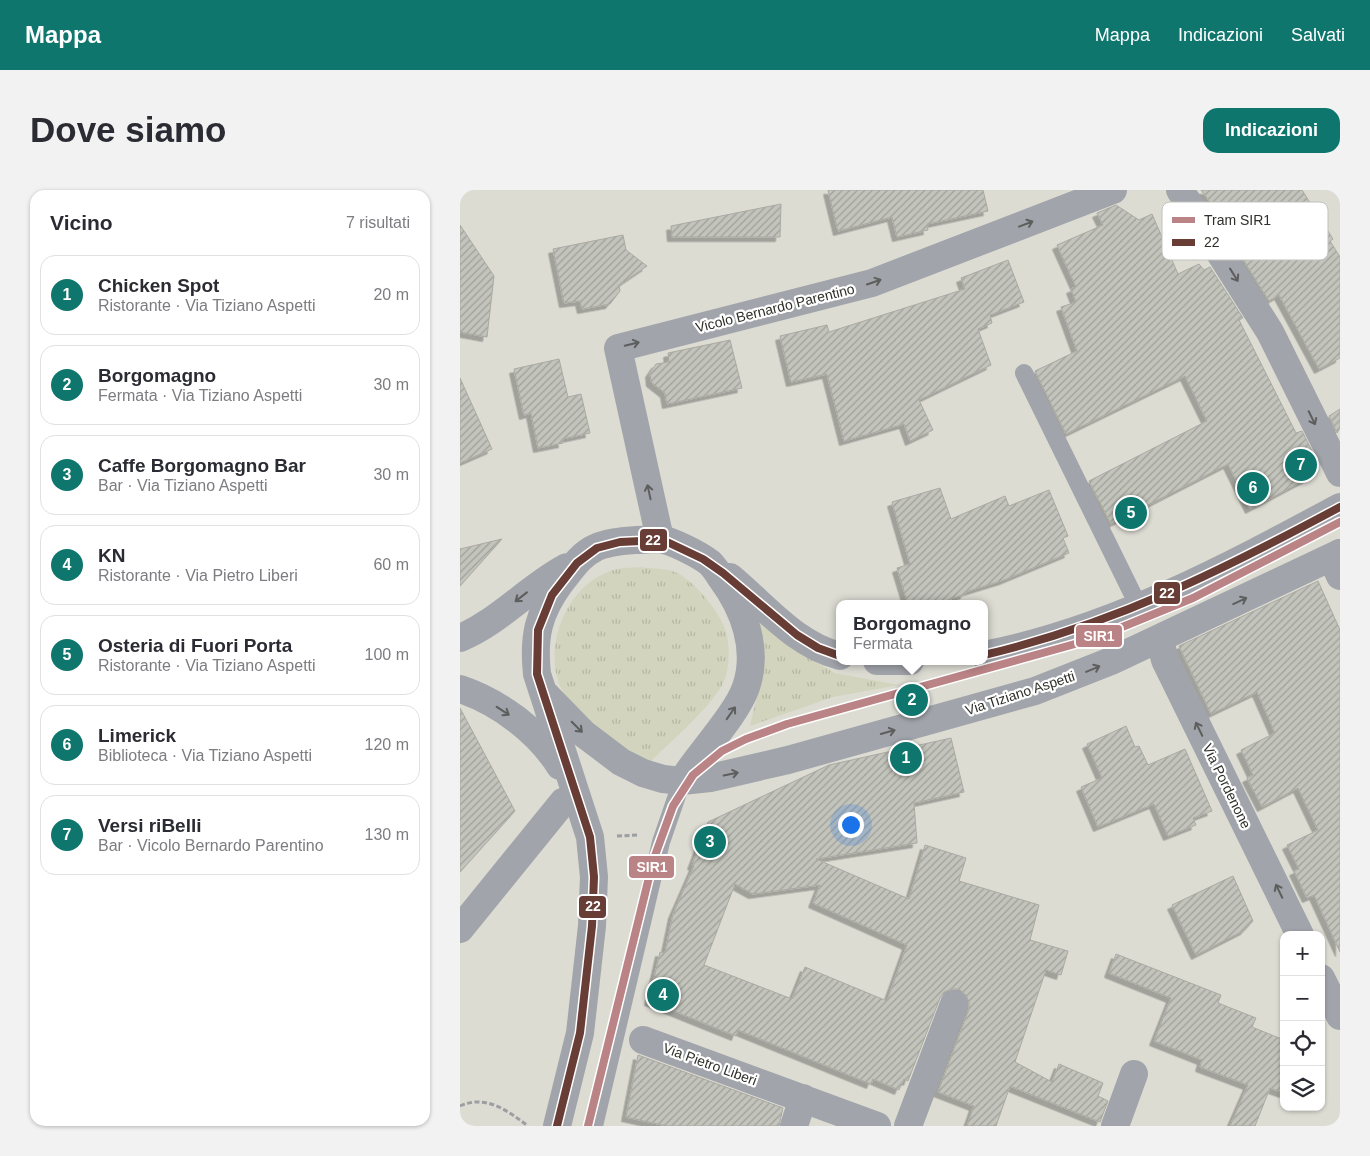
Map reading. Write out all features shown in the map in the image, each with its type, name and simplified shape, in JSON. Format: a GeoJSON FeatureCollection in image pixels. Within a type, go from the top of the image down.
{"type":"FeatureCollection","features":[{"type":"Feature","properties":{"kind":"street","name":"Vicolo Bernardo Parentino"},"geometry":{"type":"LineString","coordinates":[[660,539],[618,348],[872,283],[1113,190]]}},
{"type":"Feature","properties":{"kind":"street"},"geometry":{"type":"LineString","coordinates":[[1180,190],[1188,202]]}},
{"type":"Feature","properties":{"kind":"street"},"geometry":{"type":"LineString","coordinates":[[1224,260],[1270,332],[1340,474]]}},
{"type":"Feature","properties":{"kind":"street"},"geometry":{"type":"LineString","coordinates":[[988,654],[1064,634],[1140,607],[1339,507]]}},
{"type":"Feature","properties":{"kind":"street"},"geometry":{"type":"LineString","coordinates":[[460,638],[494,618],[545,579],[586,555],[619,541],[660,539],[696,554],[710,563],[749,592],[789,630],[823,652],[836,655]]}},
{"type":"Feature","properties":{"kind":"street"},"geometry":{"type":"LineString","coordinates":[[1340,553],[1335,565],[1340,576]]}},
{"type":"Feature","properties":{"kind":"street","name":"Via Tiziano Aspetti"},"geometry":{"type":"LineString","coordinates":[[543,692],[584,734],[621,762],[643,773],[663,779],[682,781],[725,775],[788,760],[1036,691],[1111,661],[1340,553]]}},
{"type":"Feature","properties":{"kind":"street"},"geometry":{"type":"LineString","coordinates":[[567,793],[537,674],[535,651],[537,625],[554,593],[586,555]]}},
{"type":"Feature","properties":{"kind":"street"},"geometry":{"type":"LineString","coordinates":[[682,781],[733,711],[746,688],[751,661],[750,638],[742,614],[732,592],[710,563]]}},
{"type":"Feature","properties":{"kind":"street","name":"Via Pordenone"},"geometry":{"type":"LineString","coordinates":[[1165,636],[1161,645],[1165,660],[1298,931]]}},
{"type":"Feature","properties":{"kind":"street"},"geometry":{"type":"LineString","coordinates":[[460,689],[487,701],[525,726],[542,742],[590,837],[594,877],[592,926],[580,1033],[557,1126]]}},
{"type":"Feature","properties":{"kind":"street"},"geometry":{"type":"LineString","coordinates":[[460,929],[567,793]]}},
{"type":"Feature","properties":{"kind":"street"},"geometry":{"type":"LineString","coordinates":[[1325,986],[1340,1016]]}},
{"type":"Feature","properties":{"kind":"street"},"geometry":{"type":"LineString","coordinates":[[908,1126],[954,1004]]}},
{"type":"Feature","properties":{"kind":"street","name":"Via Pietro Liberi"},"geometry":{"type":"LineString","coordinates":[[643,1040],[877,1126]]}},
{"type":"Feature","properties":{"kind":"street"},"geometry":{"type":"LineString","coordinates":[[1115,1126],[1134,1074]]}},
{"type":"Feature","properties":{"kind":"street"},"geometry":{"type":"LineString","coordinates":[[794,1126],[803,1098]]}},
{"type":"Feature","properties":{"kind":"lane"},"geometry":{"type":"LineString","coordinates":[[1024,373],[1140,607]]}},
{"type":"Feature","properties":{"kind":"lane"},"geometry":{"type":"LineString","coordinates":[[594,1126],[661,842],[682,781]]}},
{"type":"Feature","properties":{"kind":"lane","name":"Via Pietro Liberi"},"geometry":{"type":"LineString","coordinates":[[617,1032],[643,1040]]}},
{"type":"Feature","properties":{"kind":"path"},"geometry":{"type":"LineString","coordinates":[[590,837],[635,835],[661,842]]}},
{"type":"Feature","properties":{"kind":"path"},"geometry":{"type":"LineString","coordinates":[[460,1106],[487,1101],[508,1111],[528,1126]]}},
{"type":"Feature","properties":{"kind":"green space"},"geometry":{"type":"Polygon","coordinates":[[[641,567],[675,572],[698,589],[719,616],[726,632],[729,650],[726,675],[719,690],[679,735],[649,763],[599,730],[576,709],[560,686],[555,669],[558,632],[564,615],[574,599],[586,585],[601,575],[621,568],[641,567]]]}},
{"type":"Feature","properties":{"kind":"green space"},"geometry":{"type":"Polygon","coordinates":[[[757,620],[795,650],[835,673],[899,685],[833,697],[750,726],[763,670],[757,620]]]}},
{"type":"Feature","properties":{"kind":"building"},"geometry":{"type":"Polygon","coordinates":[[[828,190],[983,190],[988,211],[927,224],[928,230],[897,237],[892,217],[838,231],[828,190]]]}},
{"type":"Feature","properties":{"kind":"building"},"geometry":{"type":"Polygon","coordinates":[[[1201,190],[1302,190],[1310,202],[1210,202],[1201,190]]]}},
{"type":"Feature","properties":{"kind":"building"},"geometry":{"type":"Polygon","coordinates":[[[781,204],[780,237],[672,237],[671,226],[781,204]]]}},
{"type":"Feature","properties":{"kind":"building"},"geometry":{"type":"Polygon","coordinates":[[[1116,205],[1139,220],[1152,214],[1162,237],[1162,260],[1172,260],[1178,274],[1199,264],[1204,270],[1210,267],[1243,318],[1239,320],[1296,433],[1302,431],[1319,465],[1312,476],[1250,509],[1228,464],[1111,524],[1089,481],[1207,421],[1185,376],[1066,434],[1035,371],[1077,351],[1061,307],[1076,302],[1071,289],[1076,287],[1057,245],[1103,225],[1097,213],[1116,205]]]}},
{"type":"Feature","properties":{"kind":"building"},"geometry":{"type":"Polygon","coordinates":[[[460,225],[494,276],[487,337],[460,332],[460,225]]]}},
{"type":"Feature","properties":{"kind":"building"},"geometry":{"type":"Polygon","coordinates":[[[1328,231],[1333,239],[1330,241],[1340,257],[1340,358],[1319,369],[1279,295],[1269,301],[1243,260],[1328,260],[1328,231]]]}},
{"type":"Feature","properties":{"kind":"building"},"geometry":{"type":"Polygon","coordinates":[[[623,235],[626,250],[647,266],[619,285],[620,291],[610,304],[582,309],[580,301],[564,303],[553,249],[623,235]]]}},
{"type":"Feature","properties":{"kind":"building"},"geometry":{"type":"Polygon","coordinates":[[[1008,260],[1024,302],[990,315],[992,323],[978,329],[991,365],[919,400],[933,430],[910,441],[904,424],[844,441],[827,374],[791,382],[780,336],[827,325],[829,332],[965,289],[961,278],[1008,260]]]}},
{"type":"Feature","properties":{"kind":"building"},"geometry":{"type":"Polygon","coordinates":[[[730,340],[742,388],[667,404],[665,393],[651,382],[650,373],[656,364],[669,362],[668,353],[730,340]]]}},
{"type":"Feature","properties":{"kind":"building"},"geometry":{"type":"Polygon","coordinates":[[[559,359],[568,397],[581,394],[590,433],[562,439],[563,443],[538,448],[531,413],[524,415],[514,369],[559,359]]]}},
{"type":"Feature","properties":{"kind":"building"},"geometry":{"type":"Polygon","coordinates":[[[460,378],[492,449],[460,463],[460,378]]]}},
{"type":"Feature","properties":{"kind":"building"},"geometry":{"type":"Polygon","coordinates":[[[1340,409],[1340,428],[1337,433],[1329,416],[1340,409]]]}},
{"type":"Feature","properties":{"kind":"building"},"geometry":{"type":"Polygon","coordinates":[[[940,488],[951,519],[1005,496],[1009,506],[1049,490],[1068,536],[1063,538],[1069,553],[1004,580],[965,592],[965,594],[948,600],[907,600],[897,568],[910,564],[892,502],[940,488]]]}},
{"type":"Feature","properties":{"kind":"building"},"geometry":{"type":"Polygon","coordinates":[[[502,539],[460,586],[460,549],[502,539]]]}},
{"type":"Feature","properties":{"kind":"building"},"geometry":{"type":"Polygon","coordinates":[[[1318,581],[1340,630],[1340,952],[1314,895],[1307,898],[1294,871],[1299,869],[1287,845],[1318,830],[1298,788],[1262,807],[1247,778],[1253,775],[1241,750],[1275,733],[1257,692],[1211,714],[1179,646],[1318,581]]]}},
{"type":"Feature","properties":{"kind":"building"},"geometry":{"type":"Polygon","coordinates":[[[460,708],[515,811],[460,872],[460,708]]]}},
{"type":"Feature","properties":{"kind":"building"},"geometry":{"type":"Polygon","coordinates":[[[1126,726],[1135,747],[1139,746],[1148,765],[1185,749],[1212,811],[1193,818],[1196,825],[1168,836],[1154,804],[1098,827],[1081,787],[1102,778],[1087,744],[1126,726]]]}},
{"type":"Feature","properties":{"kind":"building"},"geometry":{"type":"Polygon","coordinates":[[[951,738],[964,792],[914,803],[917,843],[816,859],[909,899],[925,845],[966,858],[959,881],[1039,905],[1030,940],[1068,951],[1061,975],[1046,970],[1015,1062],[1052,1082],[1059,1064],[1103,1083],[1098,1096],[1108,1101],[1100,1122],[1010,1086],[996,1126],[967,1126],[974,1106],[938,1092],[969,1009],[966,995],[959,989],[951,989],[944,992],[940,998],[908,1081],[904,1079],[899,1090],[873,1079],[871,1084],[738,1030],[736,1036],[649,1001],[660,952],[665,953],[673,914],[694,866],[692,865],[708,822],[829,765],[951,738]],[[735,884],[704,965],[792,999],[805,967],[887,1001],[907,945],[813,903],[820,885],[753,894],[735,884]]]}},
{"type":"Feature","properties":{"kind":"building"},"geometry":{"type":"Polygon","coordinates":[[[1233,876],[1253,921],[1245,930],[1196,955],[1172,905],[1233,876]]]}},
{"type":"Feature","properties":{"kind":"building"},"geometry":{"type":"Polygon","coordinates":[[[1116,954],[1221,995],[1218,1003],[1256,1018],[1252,1027],[1280,1038],[1280,1092],[1270,1088],[1255,1126],[1230,1126],[1248,1085],[1200,1067],[1202,1060],[1154,1041],[1171,998],[1109,973],[1116,954]]]}},
{"type":"Feature","properties":{"kind":"building"},"geometry":{"type":"Polygon","coordinates":[[[638,1055],[783,1108],[779,1126],[667,1126],[626,1117],[638,1055]]]}},
{"type":"Feature","properties":{"kind":"tram line","name":"SIR1"},"geometry":{"type":"LineString","coordinates":[[588,1126],[653,861],[673,806],[693,775],[722,751],[746,739],[787,724],[1093,639],[1193,598],[1340,522]]}},
{"type":"Feature","properties":{"kind":"transit line","name":"22"},"geometry":{"type":"LineString","coordinates":[[988,654],[1078,628],[1167,593],[1253,552],[1340,507]]}},
{"type":"Feature","properties":{"kind":"transit line","name":"22"},"geometry":{"type":"LineString","coordinates":[[557,1126],[580,1033],[592,926],[594,877],[590,837],[537,674],[538,630],[552,595],[577,563],[597,548],[620,542],[663,540],[703,559],[723,573],[797,635],[818,648],[836,655]]}},
{"type":"Feature","properties":{"kind":"place","name":"Versi riBelli"},"geometry":{"type":"Point","coordinates":[1301,465]}},
{"type":"Feature","properties":{"kind":"place","name":"Limerick"},"geometry":{"type":"Point","coordinates":[1253,488]}},
{"type":"Feature","properties":{"kind":"place","name":"Osteria di Fuori Porta"},"geometry":{"type":"Point","coordinates":[1131,513]}},
{"type":"Feature","properties":{"kind":"place","name":"Borgomagno"},"geometry":{"type":"Point","coordinates":[912,700]}},
{"type":"Feature","properties":{"kind":"place","name":"Chicken Spot"},"geometry":{"type":"Point","coordinates":[906,758]}},
{"type":"Feature","properties":{"kind":"place","name":"Caffe Borgomagno Bar"},"geometry":{"type":"Point","coordinates":[710,842]}},
{"type":"Feature","properties":{"kind":"place","name":"KN"},"geometry":{"type":"Point","coordinates":[663,995]}}]}
